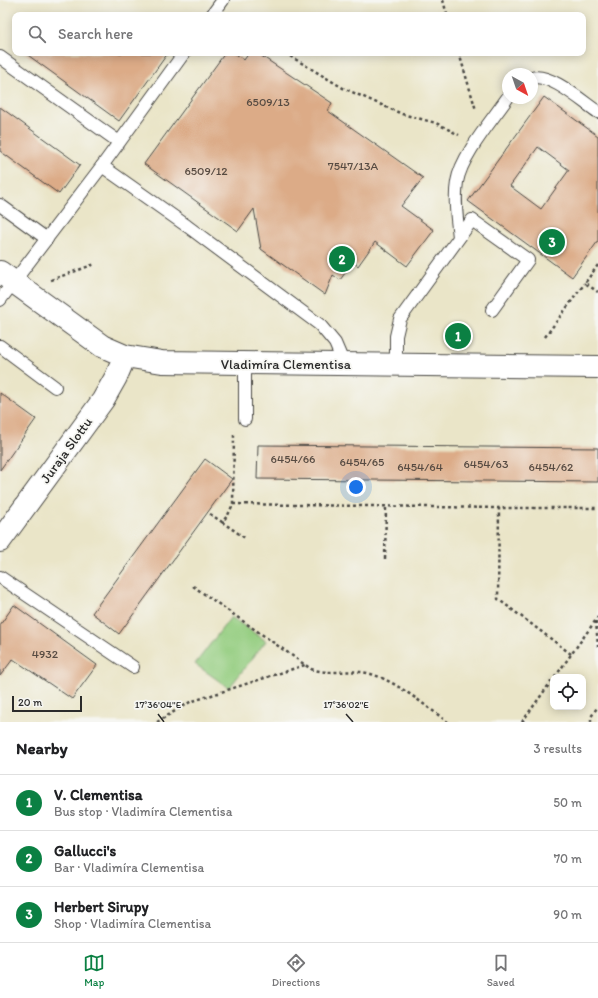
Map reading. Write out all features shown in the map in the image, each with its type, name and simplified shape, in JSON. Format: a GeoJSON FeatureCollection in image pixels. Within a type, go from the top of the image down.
{"type":"FeatureCollection","features":[{"type":"Feature","properties":{"kind":"street","name":"Vladimíra Clementisa"},"geometry":{"type":"LineString","coordinates":[[7,278],[102,346],[125,356],[162,362],[598,367]]}},
{"type":"Feature","properties":{"kind":"street","name":"Juraja Slottu"},"geometry":{"type":"LineString","coordinates":[[0,541],[103,400],[116,377],[125,356]]}},
{"type":"Feature","properties":{"kind":"lane"},"geometry":{"type":"LineString","coordinates":[[214,12],[223,0]]}},
{"type":"Feature","properties":{"kind":"lane"},"geometry":{"type":"LineString","coordinates":[[0,300],[7,278],[47,239],[182,56]]}},
{"type":"Feature","properties":{"kind":"lane"},"geometry":{"type":"LineString","coordinates":[[0,57],[119,142]]}},
{"type":"Feature","properties":{"kind":"lane"},"geometry":{"type":"LineString","coordinates":[[538,77],[550,80],[598,112]]}},
{"type":"Feature","properties":{"kind":"lane"},"geometry":{"type":"LineString","coordinates":[[459,237],[456,213],[457,181],[467,156],[503,104]]}},
{"type":"Feature","properties":{"kind":"lane"},"geometry":{"type":"LineString","coordinates":[[102,166],[193,230],[320,325],[335,343],[344,364]]}},
{"type":"Feature","properties":{"kind":"lane"},"geometry":{"type":"LineString","coordinates":[[0,205],[47,239]]}},
{"type":"Feature","properties":{"kind":"lane"},"geometry":{"type":"LineString","coordinates":[[396,364],[396,336],[400,319],[472,220],[528,260],[492,310]]}},
{"type":"Feature","properties":{"kind":"lane"},"geometry":{"type":"LineString","coordinates":[[0,346],[54,387]]}},
{"type":"Feature","properties":{"kind":"lane"},"geometry":{"type":"LineString","coordinates":[[245,364],[245,419]]}},
{"type":"Feature","properties":{"kind":"lane"},"geometry":{"type":"LineString","coordinates":[[0,577],[133,667]]}},
{"type":"Feature","properties":{"kind":"path"},"geometry":{"type":"LineString","coordinates":[[443,0],[447,12]]}},
{"type":"Feature","properties":{"kind":"path"},"geometry":{"type":"LineString","coordinates":[[290,56],[343,88],[402,114],[436,123],[476,144]]}},
{"type":"Feature","properties":{"kind":"path"},"geometry":{"type":"LineString","coordinates":[[460,56],[483,133]]}},
{"type":"Feature","properties":{"kind":"path"},"geometry":{"type":"LineString","coordinates":[[50,281],[95,264]]}},
{"type":"Feature","properties":{"kind":"path"},"geometry":{"type":"LineString","coordinates":[[546,337],[598,265]]}},
{"type":"Feature","properties":{"kind":"path"},"geometry":{"type":"LineString","coordinates":[[585,283],[598,292]]}},
{"type":"Feature","properties":{"kind":"path"},"geometry":{"type":"LineString","coordinates":[[222,522],[233,504],[234,427]]}},
{"type":"Feature","properties":{"kind":"path"},"geometry":{"type":"LineString","coordinates":[[233,504],[386,507],[598,508]]}},
{"type":"Feature","properties":{"kind":"path"},"geometry":{"type":"LineString","coordinates":[[385,559],[386,507]]}},
{"type":"Feature","properties":{"kind":"path"},"geometry":{"type":"LineString","coordinates":[[499,508],[498,599],[571,654]]}},
{"type":"Feature","properties":{"kind":"path"},"geometry":{"type":"LineString","coordinates":[[210,514],[245,538]]}},
{"type":"Feature","properties":{"kind":"path"},"geometry":{"type":"LineString","coordinates":[[193,586],[311,669],[325,673],[360,672],[374,675],[390,682],[448,722]]}},
{"type":"Feature","properties":{"kind":"path"},"geometry":{"type":"LineString","coordinates":[[557,674],[597,619]]}},
{"type":"Feature","properties":{"kind":"path"},"geometry":{"type":"LineString","coordinates":[[597,619],[598,647]]}},
{"type":"Feature","properties":{"kind":"path"},"geometry":{"type":"LineString","coordinates":[[157,722],[190,702],[305,665]]}},
{"type":"Feature","properties":{"kind":"path"},"geometry":{"type":"LineString","coordinates":[[522,722],[550,684]]}},
{"type":"Feature","properties":{"kind":"path"},"geometry":{"type":"LineString","coordinates":[[591,722],[591,717],[598,706]]}},
{"type":"Feature","properties":{"kind":"green space"},"geometry":{"type":"Polygon","coordinates":[[[231,617],[266,641],[229,688],[195,664],[231,617]]]}},
{"type":"Feature","properties":{"kind":"building"},"geometry":{"type":"Polygon","coordinates":[[[29,56],[166,56],[119,121],[29,56]]]}},
{"type":"Feature","properties":{"kind":"building"},"geometry":{"type":"Polygon","coordinates":[[[223,56],[238,56],[244,60],[247,56],[262,56],[332,103],[328,111],[423,178],[401,206],[434,230],[407,266],[375,242],[358,266],[353,262],[340,280],[333,275],[325,295],[261,249],[254,209],[238,231],[144,164],[223,56]]]}},
{"type":"Feature","properties":{"kind":"building"},"geometry":{"type":"Polygon","coordinates":[[[544,97],[598,136],[598,241],[572,277],[468,201],[544,97]],[[538,147],[510,186],[541,209],[569,170],[538,147]]]}},
{"type":"Feature","properties":{"kind":"building"},"geometry":{"type":"Polygon","coordinates":[[[0,107],[80,165],[59,194],[0,151],[0,107]]]}},
{"type":"Feature","properties":{"kind":"building"},"geometry":{"type":"Polygon","coordinates":[[[0,393],[36,419],[0,470],[0,393]]]}},
{"type":"Feature","properties":{"kind":"building"},"geometry":{"type":"Polygon","coordinates":[[[258,445],[598,448],[598,482],[257,479],[258,445]]]}},
{"type":"Feature","properties":{"kind":"building"},"geometry":{"type":"Polygon","coordinates":[[[205,459],[232,479],[119,634],[92,613],[205,459]]]}},
{"type":"Feature","properties":{"kind":"building"},"geometry":{"type":"Polygon","coordinates":[[[14,605],[97,665],[72,699],[13,659],[0,676],[0,625],[14,605]]]}},
{"type":"Feature","properties":{"kind":"place","name":"Herbert Sirupy"},"geometry":{"type":"Point","coordinates":[552,242]}},
{"type":"Feature","properties":{"kind":"place","name":"Gallucci's"},"geometry":{"type":"Point","coordinates":[342,259]}},
{"type":"Feature","properties":{"kind":"place","name":"V. Clementisa"},"geometry":{"type":"Point","coordinates":[458,336]}}]}
